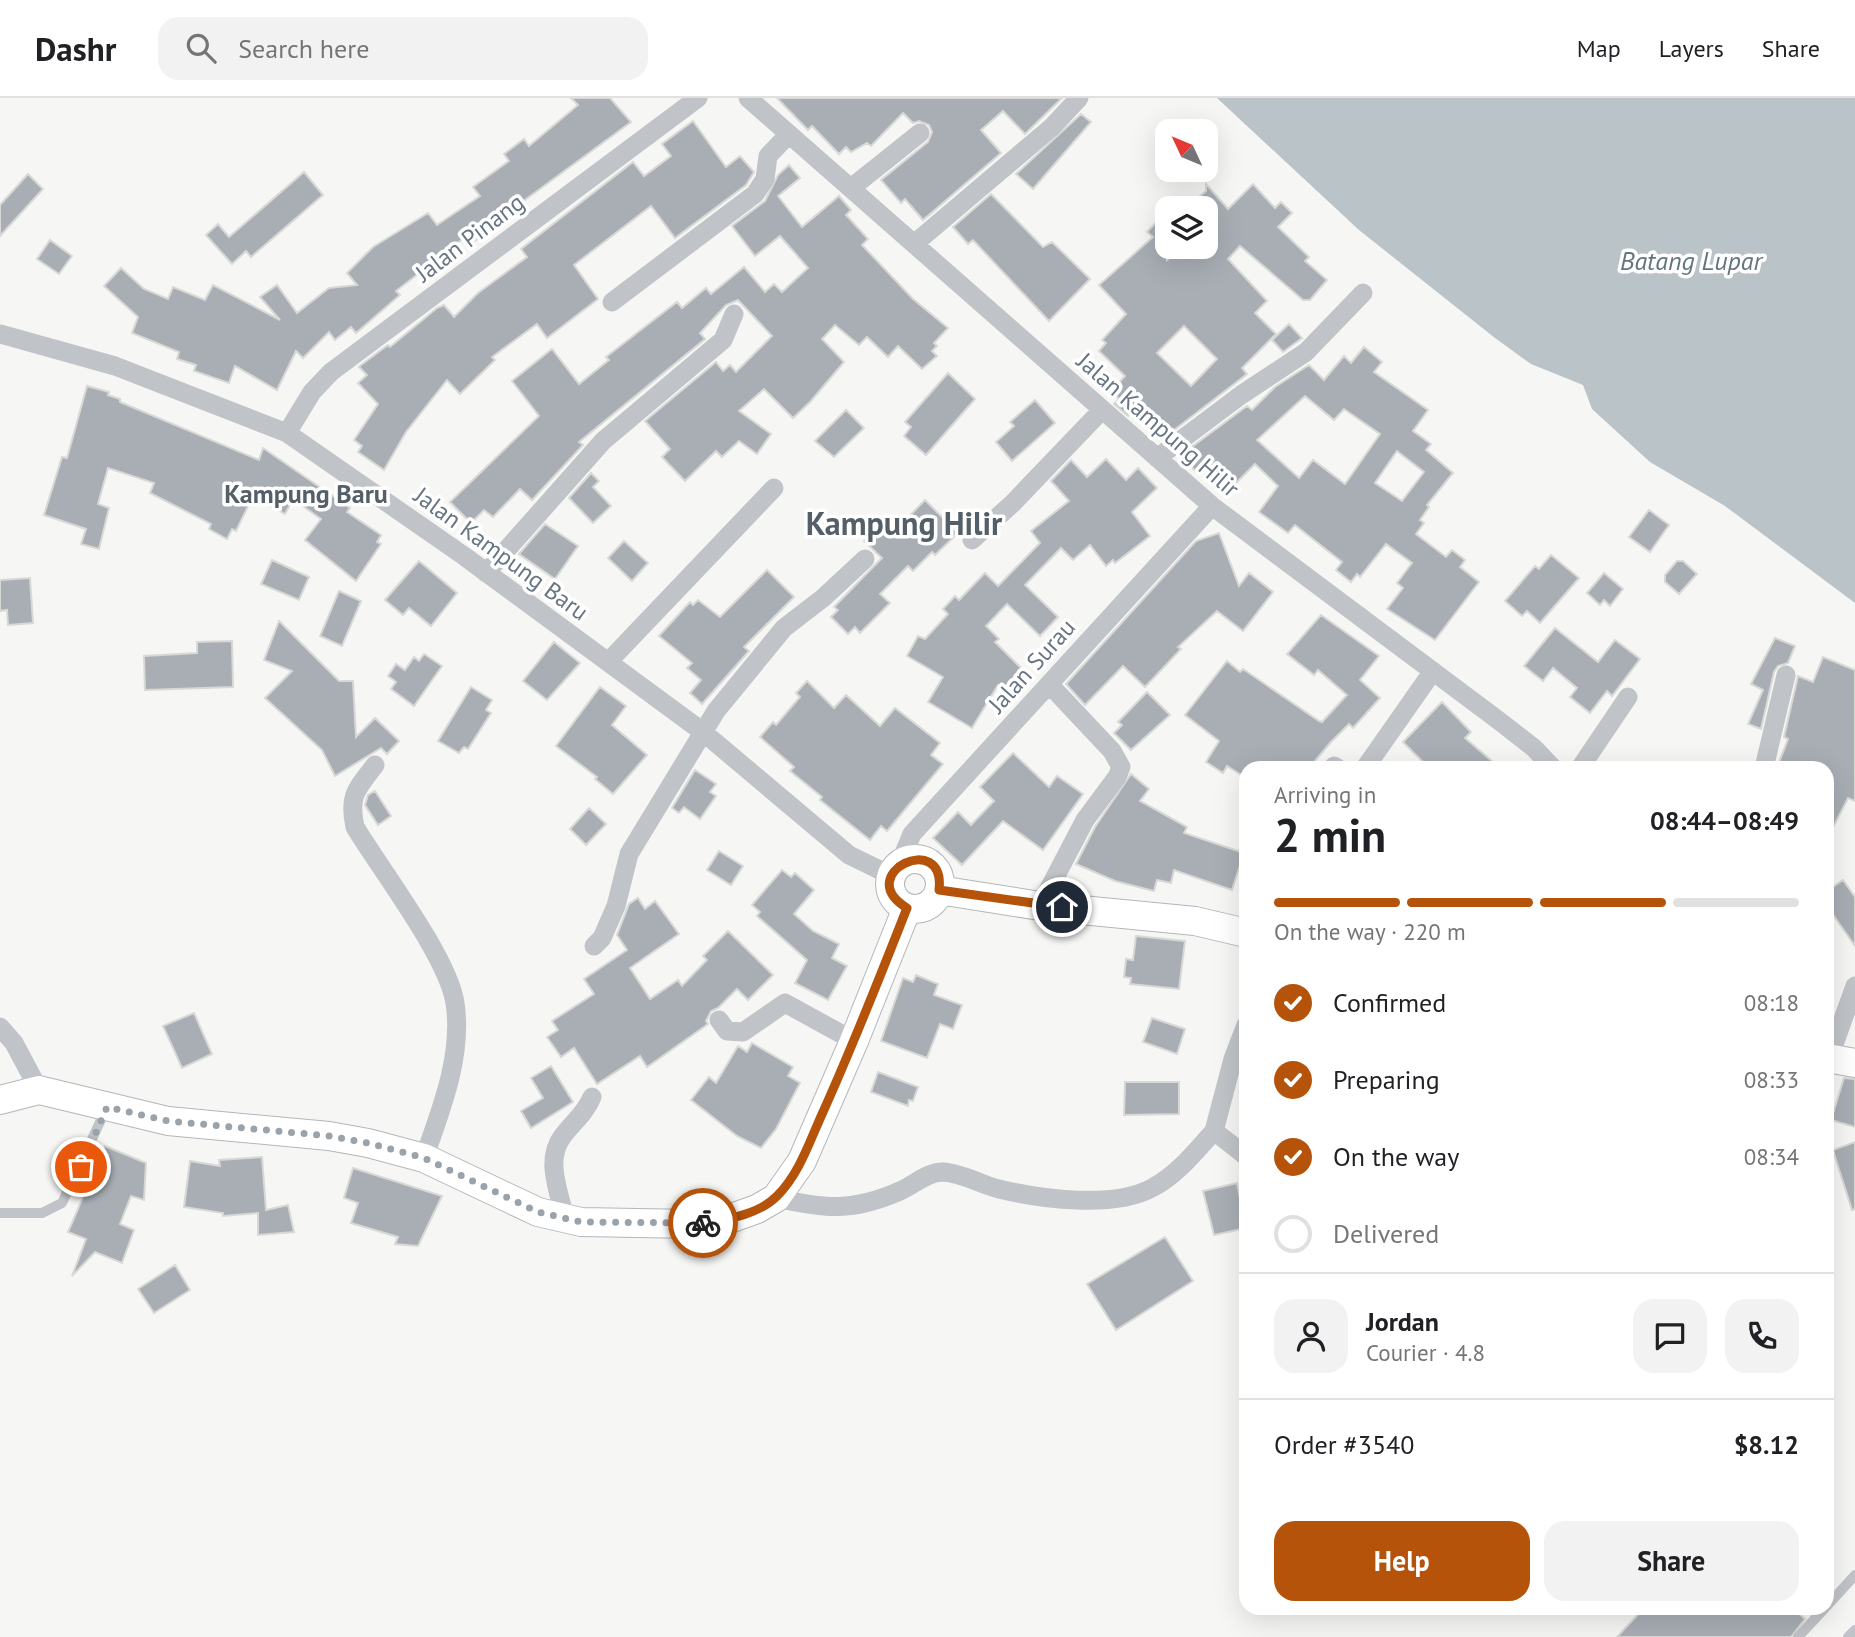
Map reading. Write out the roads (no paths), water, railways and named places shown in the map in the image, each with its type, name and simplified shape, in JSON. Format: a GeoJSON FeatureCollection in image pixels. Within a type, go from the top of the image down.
{"type":"FeatureCollection","features":[{"type":"Feature","properties":{"kind":"main road"},"geometry":{"type":"LineString","coordinates":[[911,859],[928,862],[938,874],[939,890],[931,904],[923,908],[907,908],[894,898],[890,890],[895,871],[911,859]]}},
{"type":"Feature","properties":{"kind":"main road"},"geometry":{"type":"LineString","coordinates":[[939,890],[1040,906],[1195,921],[1239,931]]}},
{"type":"Feature","properties":{"kind":"main road"},"geometry":{"type":"LineString","coordinates":[[0,1100],[39,1090],[168,1121],[330,1136],[424,1158],[538,1212],[581,1222],[693,1224],[729,1219],[757,1209],[776,1198],[802,1161],[907,908]]}},
{"type":"Feature","properties":{"kind":"street","name":"Jalan Pinang"},"geometry":{"type":"LineString","coordinates":[[287,432],[312,392],[331,372],[698,98]]}},
{"type":"Feature","properties":{"kind":"street","name":"Jalan Kampung Hilir"},"geometry":{"type":"LineString","coordinates":[[748,98],[1212,506],[1534,748],[1546,761]]}},
{"type":"Feature","properties":{"kind":"street"},"geometry":{"type":"LineString","coordinates":[[914,244],[1052,127],[1079,98]]}},
{"type":"Feature","properties":{"kind":"street"},"geometry":{"type":"LineString","coordinates":[[851,188],[920,133]]}},
{"type":"Feature","properties":{"kind":"street"},"geometry":{"type":"LineString","coordinates":[[612,302],[755,194],[765,179],[768,156],[789,134]]}},
{"type":"Feature","properties":{"kind":"street"},"geometry":{"type":"LineString","coordinates":[[1157,458],[1241,394],[1306,352],[1363,293]]}},
{"type":"Feature","properties":{"kind":"street"},"geometry":{"type":"LineString","coordinates":[[486,573],[603,442],[723,340],[734,314]]}},
{"type":"Feature","properties":{"kind":"street","name":"Jalan Kampung Baru"},"geometry":{"type":"LineString","coordinates":[[0,334],[115,366],[287,432],[703,732],[849,855],[895,871]]}},
{"type":"Feature","properties":{"kind":"street"},"geometry":{"type":"LineString","coordinates":[[972,540],[1013,503],[1102,410]]}},
{"type":"Feature","properties":{"kind":"street"},"geometry":{"type":"LineString","coordinates":[[608,662],[774,488]]}},
{"type":"Feature","properties":{"kind":"street","name":"Jalan Surau"},"geometry":{"type":"LineString","coordinates":[[895,871],[912,834],[1212,506]]}},
{"type":"Feature","properties":{"kind":"street"},"geometry":{"type":"LineString","coordinates":[[594,946],[602,937],[616,906],[629,854],[703,732],[767,646],[797,615],[824,598],[865,559]]}},
{"type":"Feature","properties":{"kind":"street"},"geometry":{"type":"LineString","coordinates":[[1370,761],[1433,671]]}},
{"type":"Feature","properties":{"kind":"street"},"geometry":{"type":"LineString","coordinates":[[1766,761],[1786,675]]}},
{"type":"Feature","properties":{"kind":"street"},"geometry":{"type":"LineString","coordinates":[[1040,906],[1085,820],[1117,777],[1121,767],[1112,751],[1049,684]]}},
{"type":"Feature","properties":{"kind":"street"},"geometry":{"type":"LineString","coordinates":[[1585,761],[1629,697]]}},
{"type":"Feature","properties":{"kind":"street"},"geometry":{"type":"LineString","coordinates":[[375,765],[352,796],[355,827],[441,963],[455,1001],[454,1052],[445,1099],[424,1158]]}},
{"type":"Feature","properties":{"kind":"street"},"geometry":{"type":"LineString","coordinates":[[1837,1060],[1855,986]]}},
{"type":"Feature","properties":{"kind":"street"},"geometry":{"type":"LineString","coordinates":[[719,1020],[727,1031],[737,1034],[751,1028],[785,1003],[854,1041]]}},
{"type":"Feature","properties":{"kind":"street"},"geometry":{"type":"LineString","coordinates":[[0,1027],[19,1052],[39,1090]]}},
{"type":"Feature","properties":{"kind":"street"},"geometry":{"type":"LineString","coordinates":[[776,1198],[817,1207],[848,1208],[873,1203],[933,1174],[945,1172],[999,1189],[1058,1198],[1111,1200],[1138,1195],[1166,1179],[1214,1130],[1239,1043]]}},
{"type":"Feature","properties":{"kind":"street"},"geometry":{"type":"LineString","coordinates":[[565,1218],[553,1156],[563,1134],[582,1116],[592,1097]]}},
{"type":"Feature","properties":{"kind":"street"},"geometry":{"type":"LineString","coordinates":[[1214,1130],[1239,1150]]}},
{"type":"Feature","properties":{"kind":"lane"},"geometry":{"type":"LineString","coordinates":[[0,1213],[42,1213],[62,1203],[107,1107]]}},
{"type":"Feature","properties":{"kind":"lane"},"geometry":{"type":"LineString","coordinates":[[1834,1598],[1855,1575]]}},
{"type":"Feature","properties":{"kind":"lane"},"geometry":{"type":"LineString","coordinates":[[1798,1637],[1819,1615]]}},
{"type":"Feature","properties":{"kind":"lane"},"geometry":{"type":"LineString","coordinates":[[1848,1637],[1855,1630]]}},
{"type":"Feature","properties":{"kind":"water","name":"Batang Lupar"},"geometry":{"type":"Polygon","coordinates":[[[1217,98],[1855,98],[1855,603],[1725,506],[1650,462],[1592,409],[1583,385],[1531,364],[1495,338],[1359,230],[1217,98]]]}},
{"type":"Feature","properties":{"kind":"district","name":"Kampung Baru"},"geometry":{"type":"Point","coordinates":[306,494]}},
{"type":"Feature","properties":{"kind":"district","name":"Kampung Hilir"},"geometry":{"type":"Point","coordinates":[904,524]}}]}
